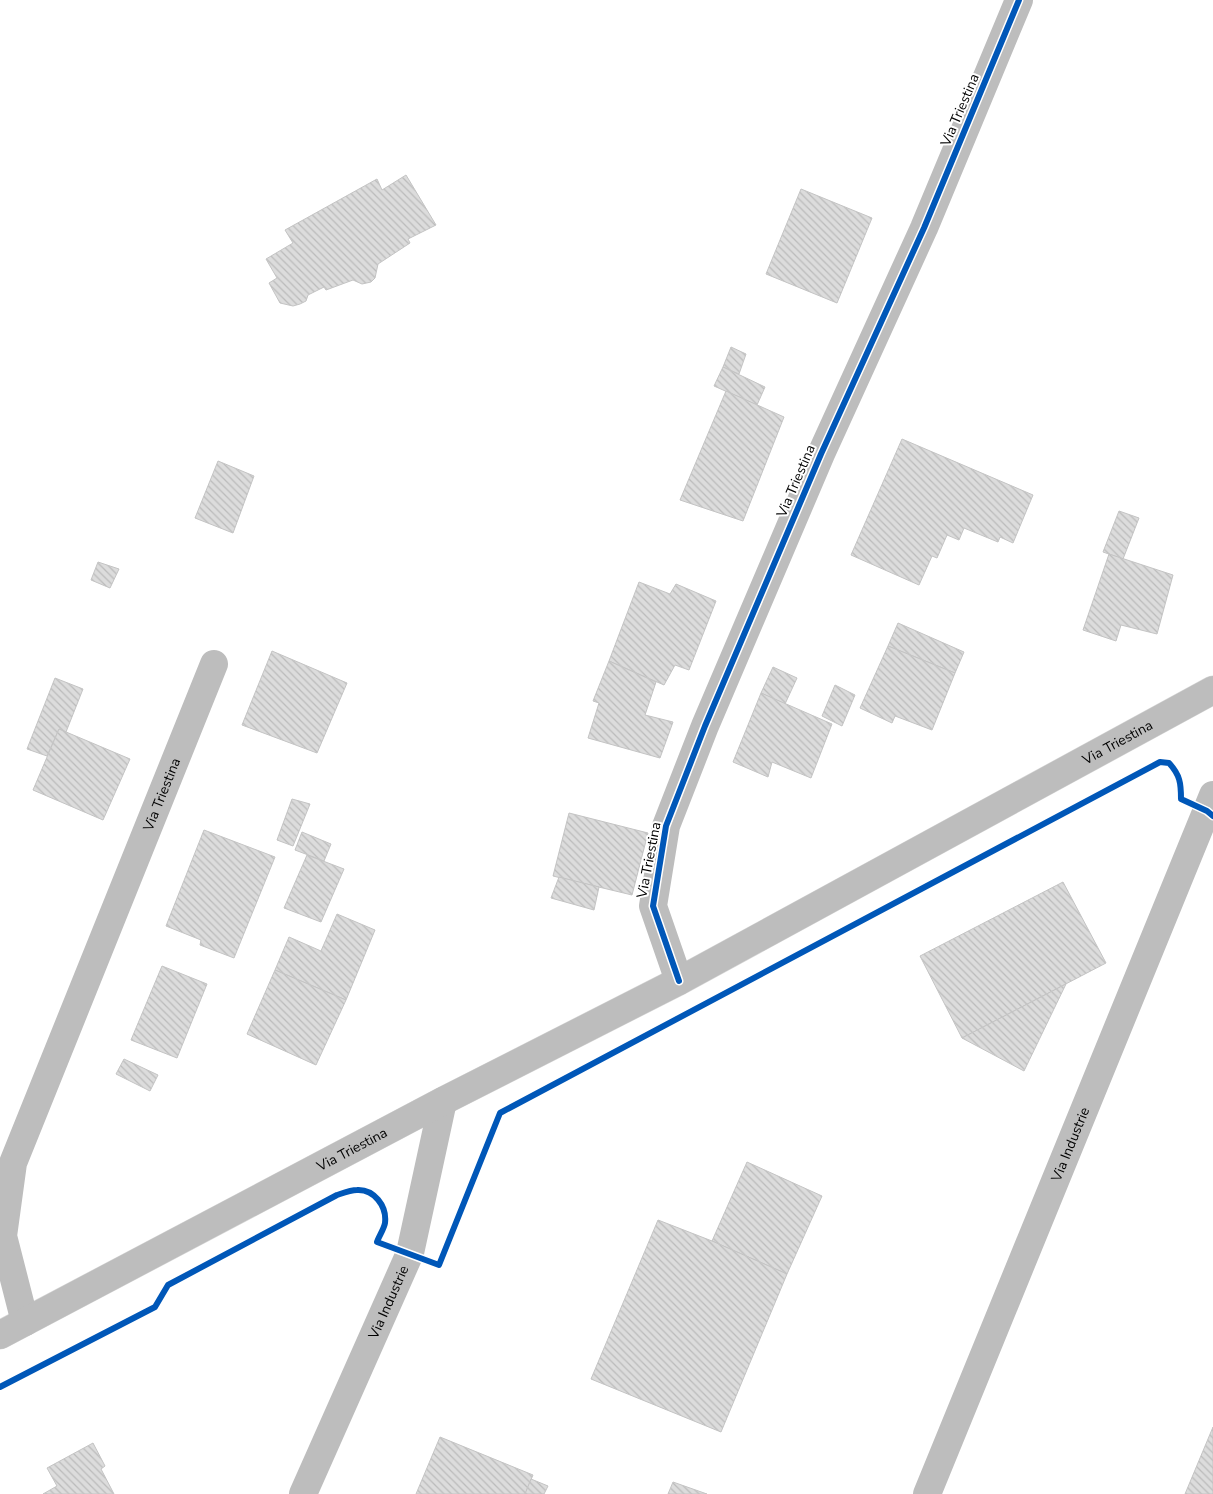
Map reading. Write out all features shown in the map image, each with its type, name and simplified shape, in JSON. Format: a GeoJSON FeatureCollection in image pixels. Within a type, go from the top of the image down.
{"type":"FeatureCollection","features":[{"type":"Feature","properties":{"kind":"street","name":"Via Triestina"},"geometry":{"type":"LineString","coordinates":[[679,982],[653,906],[666,826],[709,717],[813,472],[924,228],[1020,0]]}},
{"type":"Feature","properties":{"kind":"street","name":"Via Triestina"},"geometry":{"type":"LineString","coordinates":[[25,1322],[3,1236],[13,1163],[214,664]]}},
{"type":"Feature","properties":{"kind":"street","name":"Via Triestina"},"geometry":{"type":"LineString","coordinates":[[0,1335],[443,1101],[679,982],[1213,690]]}},
{"type":"Feature","properties":{"kind":"street","name":"Via Industrie"},"geometry":{"type":"LineString","coordinates":[[927,1494],[1213,795]]}},
{"type":"Feature","properties":{"kind":"street","name":"Via Industrie"},"geometry":{"type":"LineString","coordinates":[[302,1494],[410,1253],[443,1101]]}},
{"type":"Feature","properties":{"kind":"building"},"geometry":{"type":"Polygon","coordinates":[[[406,175],[436,225],[408,239],[410,243],[378,264],[375,278],[371,282],[362,284],[353,280],[326,290],[324,287],[308,295],[306,301],[300,304],[293,306],[280,303],[269,283],[277,278],[266,259],[293,243],[285,230],[377,179],[382,190],[406,175]]]}},
{"type":"Feature","properties":{"kind":"building"},"geometry":{"type":"Polygon","coordinates":[[[801,189],[872,218],[837,303],[766,274],[801,189]]]}},
{"type":"Feature","properties":{"kind":"building"},"geometry":{"type":"Polygon","coordinates":[[[731,347],[746,354],[739,374],[723,367],[731,347]]]}},
{"type":"Feature","properties":{"kind":"building"},"geometry":{"type":"Polygon","coordinates":[[[723,367],[765,387],[757,405],[714,386],[723,367]]]}},
{"type":"Feature","properties":{"kind":"building"},"geometry":{"type":"Polygon","coordinates":[[[726,391],[784,417],[743,521],[680,500],[726,391]]]}},
{"type":"Feature","properties":{"kind":"building"},"geometry":{"type":"Polygon","coordinates":[[[902,439],[1033,495],[1013,543],[1000,537],[998,542],[964,528],[959,540],[947,535],[937,558],[932,556],[919,585],[851,555],[902,439]]]}},
{"type":"Feature","properties":{"kind":"building"},"geometry":{"type":"Polygon","coordinates":[[[218,461],[254,476],[233,533],[195,518],[218,461]]]}},
{"type":"Feature","properties":{"kind":"building"},"geometry":{"type":"Polygon","coordinates":[[[1119,511],[1139,518],[1123,559],[1103,552],[1119,511]]]}},
{"type":"Feature","properties":{"kind":"building"},"geometry":{"type":"Polygon","coordinates":[[[1109,554],[1173,575],[1157,634],[1121,625],[1116,641],[1083,630],[1109,554]]]}},
{"type":"Feature","properties":{"kind":"building"},"geometry":{"type":"Polygon","coordinates":[[[98,562],[119,569],[110,588],[91,580],[98,562]]]}},
{"type":"Feature","properties":{"kind":"building"},"geometry":{"type":"Polygon","coordinates":[[[639,582],[670,594],[676,584],[716,601],[689,670],[675,665],[664,685],[609,661],[639,582]]]}},
{"type":"Feature","properties":{"kind":"building"},"geometry":{"type":"Polygon","coordinates":[[[898,623],[964,652],[955,673],[888,646],[898,623]]]}},
{"type":"Feature","properties":{"kind":"building"},"geometry":{"type":"Polygon","coordinates":[[[888,646],[955,673],[932,730],[895,716],[892,723],[860,708],[888,646]]]}},
{"type":"Feature","properties":{"kind":"building"},"geometry":{"type":"Polygon","coordinates":[[[272,651],[347,683],[317,753],[242,725],[272,651]]]}},
{"type":"Feature","properties":{"kind":"building"},"geometry":{"type":"Polygon","coordinates":[[[609,661],[656,682],[645,715],[673,722],[660,758],[588,738],[599,703],[593,701],[609,661]]]}},
{"type":"Feature","properties":{"kind":"building"},"geometry":{"type":"Polygon","coordinates":[[[773,667],[797,678],[785,704],[761,693],[773,667]]]}},
{"type":"Feature","properties":{"kind":"building"},"geometry":{"type":"Polygon","coordinates":[[[55,678],[83,689],[66,732],[59,729],[47,756],[27,749],[55,678]]]}},
{"type":"Feature","properties":{"kind":"building"},"geometry":{"type":"Polygon","coordinates":[[[835,685],[855,695],[842,726],[822,716],[835,685]]]}},
{"type":"Feature","properties":{"kind":"building"},"geometry":{"type":"Polygon","coordinates":[[[761,693],[832,724],[811,778],[772,762],[768,777],[733,762],[761,693]]]}},
{"type":"Feature","properties":{"kind":"building"},"geometry":{"type":"Polygon","coordinates":[[[59,729],[130,759],[103,820],[33,790],[59,729]]]}},
{"type":"Feature","properties":{"kind":"building"},"geometry":{"type":"Polygon","coordinates":[[[292,799],[310,804],[293,846],[277,840],[292,799]]]}},
{"type":"Feature","properties":{"kind":"building"},"geometry":{"type":"Polygon","coordinates":[[[569,813],[648,833],[632,895],[553,876],[569,813]]]}},
{"type":"Feature","properties":{"kind":"building"},"geometry":{"type":"Polygon","coordinates":[[[204,830],[275,857],[234,958],[200,945],[201,940],[166,926],[204,830]]]}},
{"type":"Feature","properties":{"kind":"building"},"geometry":{"type":"Polygon","coordinates":[[[302,832],[331,844],[324,861],[295,850],[302,832]]]}},
{"type":"Feature","properties":{"kind":"building"},"geometry":{"type":"Polygon","coordinates":[[[307,855],[344,869],[321,922],[284,908],[307,855]]]}},
{"type":"Feature","properties":{"kind":"building"},"geometry":{"type":"Polygon","coordinates":[[[559,877],[599,887],[594,910],[551,898],[559,877]]]}},
{"type":"Feature","properties":{"kind":"building"},"geometry":{"type":"Polygon","coordinates":[[[1063,882],[1106,963],[962,1038],[920,956],[1063,882]]]}},
{"type":"Feature","properties":{"kind":"building"},"geometry":{"type":"Polygon","coordinates":[[[337,914],[375,930],[346,1000],[275,970],[289,937],[321,951],[337,914]]]}},
{"type":"Feature","properties":{"kind":"building"},"geometry":{"type":"Polygon","coordinates":[[[162,966],[207,984],[177,1058],[131,1040],[162,966]]]}},
{"type":"Feature","properties":{"kind":"building"},"geometry":{"type":"Polygon","coordinates":[[[275,970],[346,1000],[316,1065],[247,1034],[275,970]]]}},
{"type":"Feature","properties":{"kind":"building"},"geometry":{"type":"Polygon","coordinates":[[[1066,984],[1024,1071],[962,1038],[1066,984]]]}},
{"type":"Feature","properties":{"kind":"building"},"geometry":{"type":"Polygon","coordinates":[[[124,1059],[158,1075],[150,1091],[116,1074],[124,1059]]]}},
{"type":"Feature","properties":{"kind":"building"},"geometry":{"type":"Polygon","coordinates":[[[747,1162],[822,1196],[787,1274],[712,1241],[747,1162]]]}},
{"type":"Feature","properties":{"kind":"building"},"geometry":{"type":"Polygon","coordinates":[[[658,1220],[787,1274],[721,1432],[591,1379],[658,1220]]]}},
{"type":"Feature","properties":{"kind":"building"},"geometry":{"type":"Polygon","coordinates":[[[1213,1427],[1213,1494],[1185,1494],[1213,1427]]]}},
{"type":"Feature","properties":{"kind":"building"},"geometry":{"type":"Polygon","coordinates":[[[440,1437],[533,1475],[525,1494],[416,1494],[440,1437]]]}},
{"type":"Feature","properties":{"kind":"building"},"geometry":{"type":"Polygon","coordinates":[[[93,1443],[105,1466],[101,1469],[114,1494],[43,1494],[57,1486],[47,1468],[93,1443]]]}},
{"type":"Feature","properties":{"kind":"building"},"geometry":{"type":"Polygon","coordinates":[[[531,1479],[548,1486],[544,1494],[525,1494],[531,1479]]]}},
{"type":"Feature","properties":{"kind":"building"},"geometry":{"type":"Polygon","coordinates":[[[673,1482],[707,1494],[668,1494],[673,1482]]]}},
{"type":"Feature","properties":{"kind":"cycle path"},"geometry":{"type":"LineString","coordinates":[[679,981],[653,906],[666,826],[705,726],[821,454],[924,228],[1019,0]]}},
{"type":"Feature","properties":{"kind":"cycle path"},"geometry":{"type":"LineString","coordinates":[[0,1387],[155,1307],[168,1285],[337,1195],[347,1192],[357,1190],[369,1192],[382,1205],[385,1223],[377,1242],[439,1265],[500,1113],[1160,762],[1169,763],[1176,771],[1180,784],[1181,799],[1207,811],[1213,816]]}}]}
